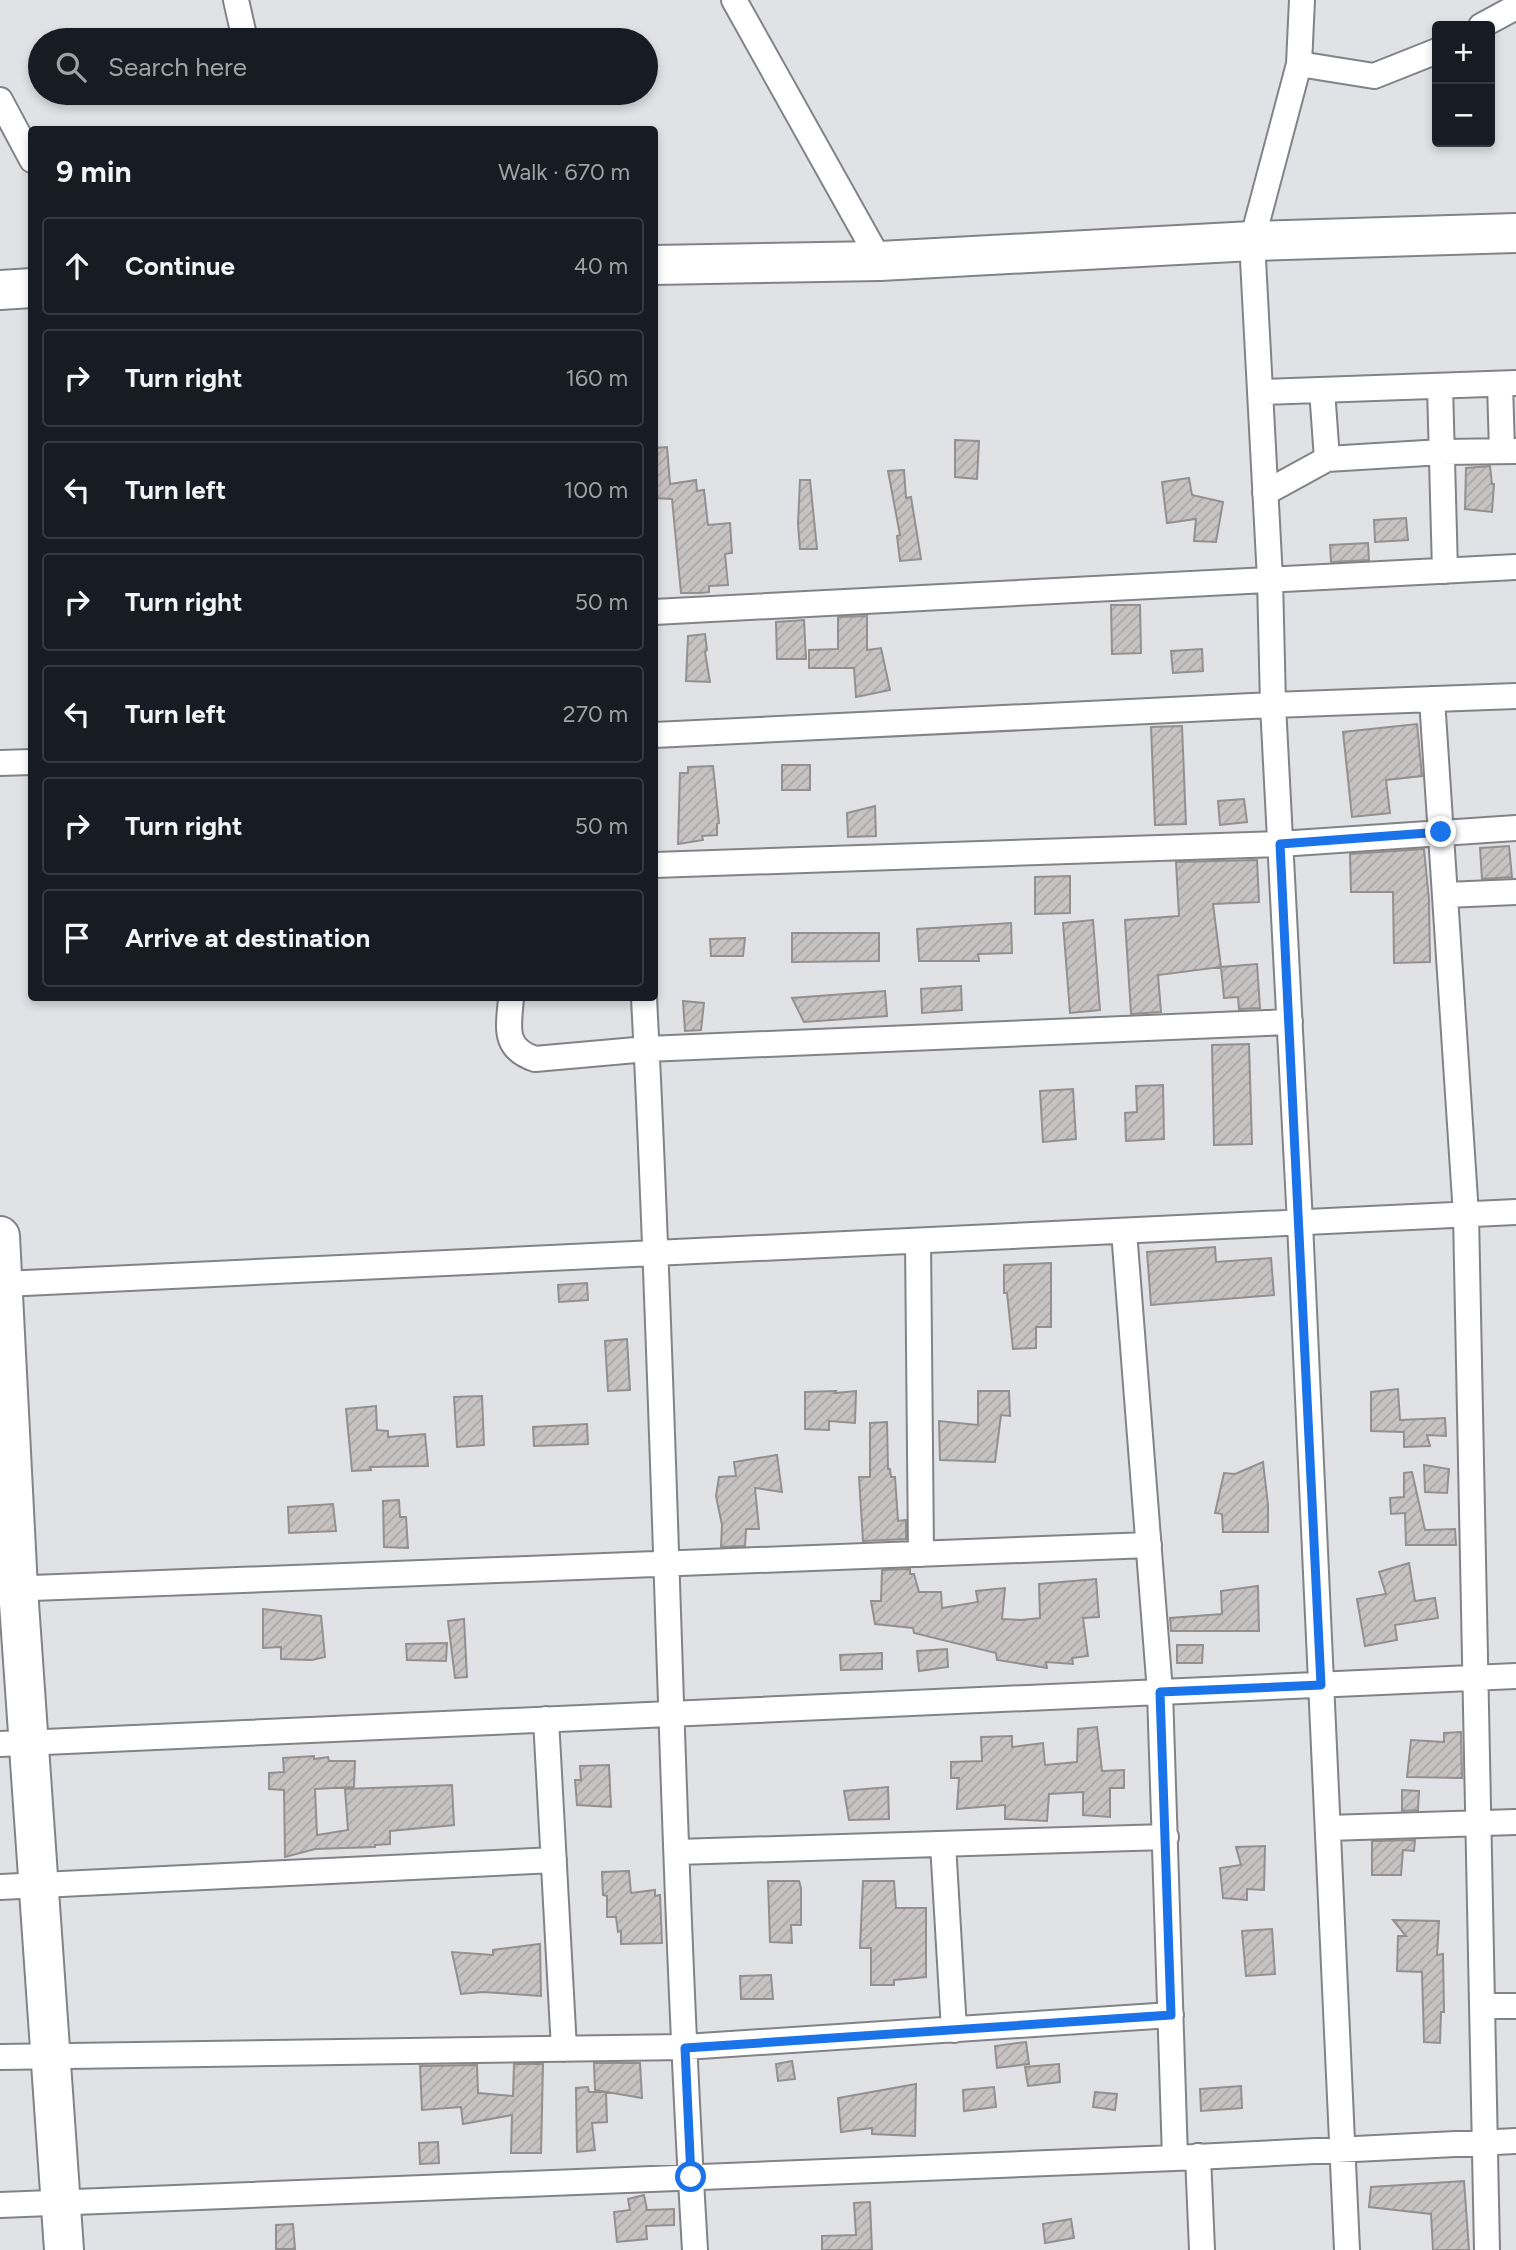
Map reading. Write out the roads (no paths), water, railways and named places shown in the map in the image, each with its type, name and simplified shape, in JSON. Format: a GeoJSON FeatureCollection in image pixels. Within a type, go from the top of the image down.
{"type":"FeatureCollection","features":[{"type":"Feature","properties":{"kind":"main road"},"geometry":{"type":"LineString","coordinates":[[658,265],[880,261],[1252,241],[1516,233]]}},
{"type":"Feature","properties":{"kind":"main road"},"geometry":{"type":"LineString","coordinates":[[0,290],[28,288]]}},
{"type":"Feature","properties":{"kind":"main road"},"geometry":{"type":"LineString","coordinates":[[0,1236],[4,1284],[14,1743],[39,1887],[64,2250]]}},
{"type":"Feature","properties":{"kind":"street"},"geometry":{"type":"LineString","coordinates":[[236,0],[242,28]]}},
{"type":"Feature","properties":{"kind":"street"},"geometry":{"type":"LineString","coordinates":[[734,0],[880,261]]}},
{"type":"Feature","properties":{"kind":"street"},"geometry":{"type":"LineString","coordinates":[[1303,0],[1299,64],[1252,241],[1347,2250]]}},
{"type":"Feature","properties":{"kind":"street"},"geometry":{"type":"LineString","coordinates":[[1489,21],[1514,5]]}},
{"type":"Feature","properties":{"kind":"street"},"geometry":{"type":"LineString","coordinates":[[1299,64],[1374,76],[1432,53]]}},
{"type":"Feature","properties":{"kind":"street"},"geometry":{"type":"LineString","coordinates":[[0,100],[28,152]]}},
{"type":"Feature","properties":{"kind":"street"},"geometry":{"type":"LineString","coordinates":[[1260,392],[1508,383],[1509,451],[1327,459],[1265,493]]}},
{"type":"Feature","properties":{"kind":"street"},"geometry":{"type":"LineString","coordinates":[[1440,386],[1445,570]]}},
{"type":"Feature","properties":{"kind":"street"},"geometry":{"type":"LineString","coordinates":[[1322,390],[1327,459]]}},
{"type":"Feature","properties":{"kind":"street"},"geometry":{"type":"LineString","coordinates":[[658,612],[1516,567]]}},
{"type":"Feature","properties":{"kind":"street"},"geometry":{"type":"LineString","coordinates":[[658,735],[1516,696]]}},
{"type":"Feature","properties":{"kind":"street"},"geometry":{"type":"LineString","coordinates":[[1432,699],[1466,1215],[1487,2250]]}},
{"type":"Feature","properties":{"kind":"street"},"geometry":{"type":"LineString","coordinates":[[0,763],[28,762]]}},
{"type":"Feature","properties":{"kind":"street"},"geometry":{"type":"LineString","coordinates":[[658,865],[1280,844],[1516,828]]}},
{"type":"Feature","properties":{"kind":"street"},"geometry":{"type":"LineString","coordinates":[[1446,895],[1516,892]]}},
{"type":"Feature","properties":{"kind":"street"},"geometry":{"type":"LineString","coordinates":[[511,1001],[509,1034],[515,1049],[535,1059],[647,1049],[1290,1022]]}},
{"type":"Feature","properties":{"kind":"street"},"geometry":{"type":"LineString","coordinates":[[644,1001],[657,1253],[671,1714],[695,2250]]}},
{"type":"Feature","properties":{"kind":"street"},"geometry":{"type":"LineString","coordinates":[[4,1284],[1516,1212]]}},
{"type":"Feature","properties":{"kind":"street"},"geometry":{"type":"LineString","coordinates":[[1124,1231],[1160,1692],[1171,2015],[1187,2157],[1202,2250]]}},
{"type":"Feature","properties":{"kind":"street"},"geometry":{"type":"LineString","coordinates":[[918,1241],[921,1554]]}},
{"type":"Feature","properties":{"kind":"street"},"geometry":{"type":"LineString","coordinates":[[9,1589],[1149,1545]]}},
{"type":"Feature","properties":{"kind":"street"},"geometry":{"type":"LineString","coordinates":[[14,1743],[1516,1676]]}},
{"type":"Feature","properties":{"kind":"street"},"geometry":{"type":"LineString","coordinates":[[546,1719],[564,2049]]}},
{"type":"Feature","properties":{"kind":"street"},"geometry":{"type":"LineString","coordinates":[[1328,1828],[1516,1822]]}},
{"type":"Feature","properties":{"kind":"street"},"geometry":{"type":"LineString","coordinates":[[677,1852],[1166,1837]]}},
{"type":"Feature","properties":{"kind":"street"},"geometry":{"type":"LineString","coordinates":[[943,1843],[954,2030]]}},
{"type":"Feature","properties":{"kind":"street"},"geometry":{"type":"LineString","coordinates":[[0,1888],[554,1860]]}},
{"type":"Feature","properties":{"kind":"street"},"geometry":{"type":"LineString","coordinates":[[1482,2006],[1516,2006]]}},
{"type":"Feature","properties":{"kind":"street"},"geometry":{"type":"LineString","coordinates":[[0,2057],[685,2048],[1171,2015]]}},
{"type":"Feature","properties":{"kind":"street"},"geometry":{"type":"LineString","coordinates":[[0,2205],[1187,2157],[1516,2141]]}}]}
